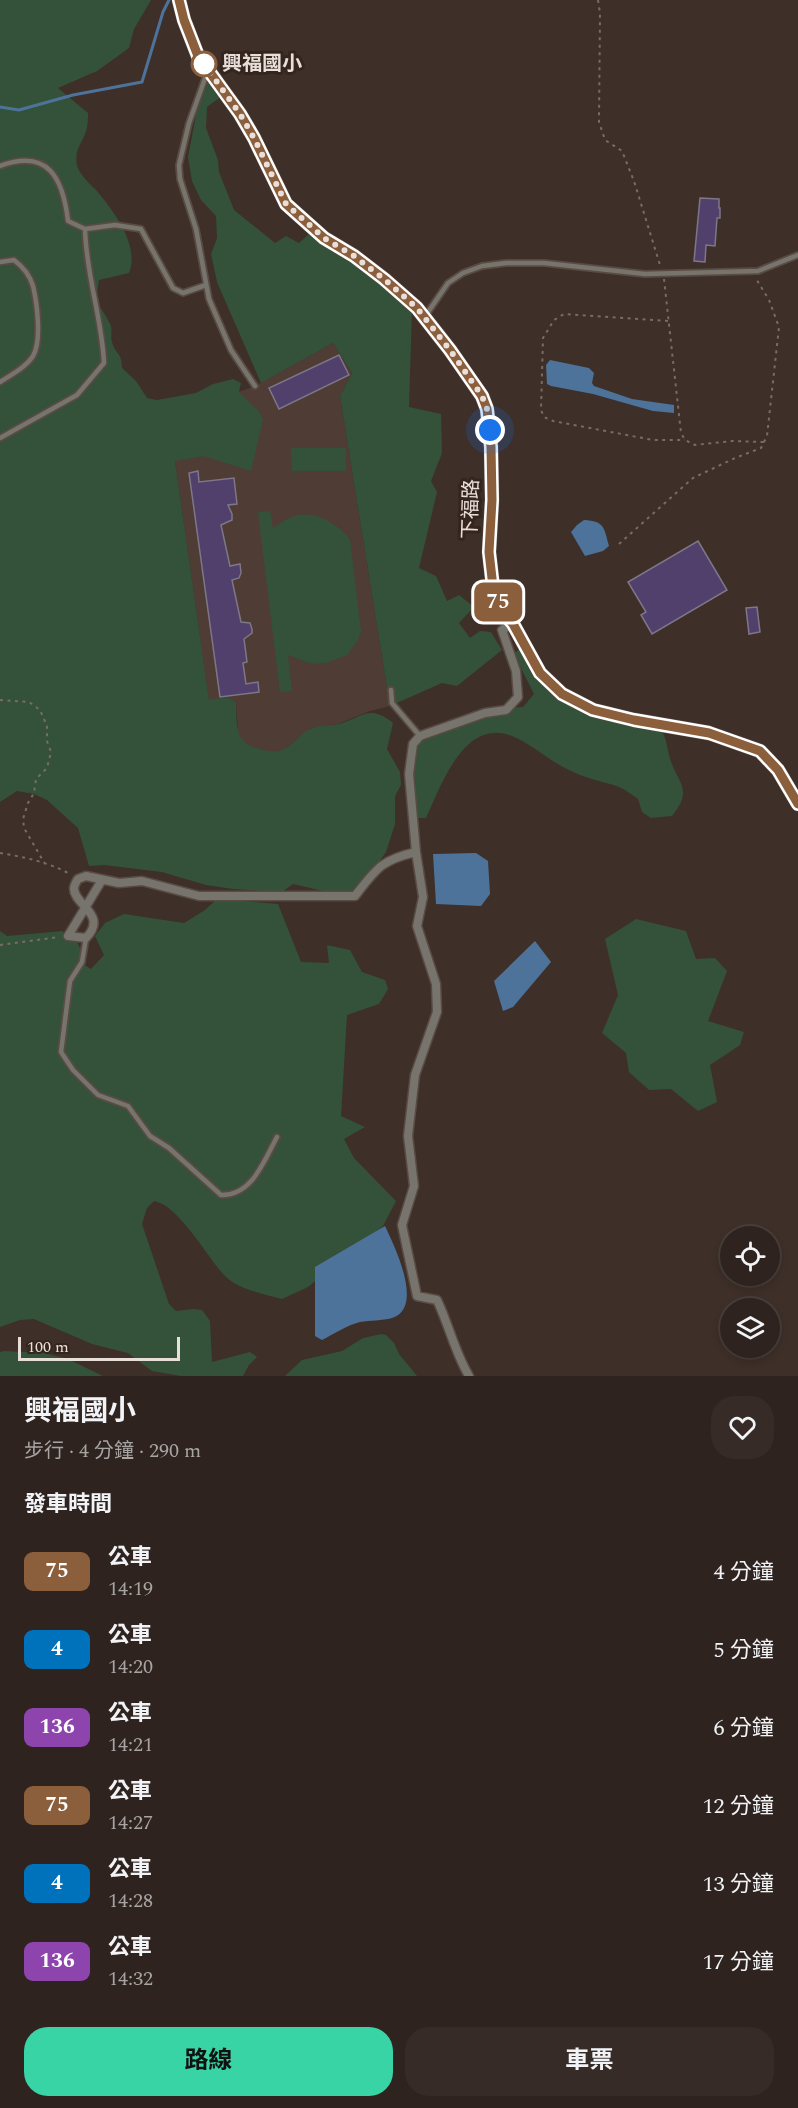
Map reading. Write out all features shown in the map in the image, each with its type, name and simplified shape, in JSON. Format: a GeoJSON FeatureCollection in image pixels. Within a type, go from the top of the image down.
{"type":"FeatureCollection","features":[{"type":"Feature","properties":{"kind":"main road","name":"下福路"},"geometry":{"type":"LineString","coordinates":[[179,0],[198,56],[240,114],[286,204],[324,238],[354,256],[384,279],[425,318],[482,396],[487,409],[492,477],[489,552],[495,596],[501,610],[513,624],[540,673],[562,694],[593,710],[634,720],[709,733],[760,751],[778,770],[798,804]]}},
{"type":"Feature","properties":{"kind":"street"},"geometry":{"type":"LineString","coordinates":[[469,1376],[437,1300],[417,1296],[402,1225],[414,1186],[408,1136],[415,1075],[437,1012],[436,984],[417,926],[423,897],[416,852],[409,774],[413,744],[420,736],[485,713],[506,710],[518,697],[516,671],[502,630],[513,624]]}},
{"type":"Feature","properties":{"kind":"street"},"geometry":{"type":"LineString","coordinates":[[102,880],[85,906],[68,936],[86,938],[91,932],[93,924],[90,911],[85,906],[75,894],[74,887],[78,879],[86,876],[119,883],[142,881],[199,896],[355,896],[376,868],[395,857],[416,852]]}},
{"type":"Feature","properties":{"kind":"lane"},"geometry":{"type":"LineString","coordinates":[[208,71],[189,123],[179,165],[180,180],[196,229],[209,299],[231,350],[255,386]]}},
{"type":"Feature","properties":{"kind":"lane"},"geometry":{"type":"LineString","coordinates":[[0,166],[17,161],[35,161],[45,165],[55,177],[65,197],[68,222],[85,229],[115,225],[141,229],[173,288],[183,293],[206,285]]}},
{"type":"Feature","properties":{"kind":"lane"},"geometry":{"type":"LineString","coordinates":[[0,438],[77,395],[104,363],[101,325],[86,255],[85,229]]}},
{"type":"Feature","properties":{"kind":"lane"},"geometry":{"type":"LineString","coordinates":[[425,318],[448,284],[463,273],[482,266],[506,263],[544,263],[645,274],[753,271],[798,255]]}},
{"type":"Feature","properties":{"kind":"lane"},"geometry":{"type":"LineString","coordinates":[[0,262],[14,260],[21,265],[33,285],[39,335],[34,355],[25,365],[0,382]]}},
{"type":"Feature","properties":{"kind":"lane"},"geometry":{"type":"LineString","coordinates":[[391,690],[392,703],[420,736]]}},
{"type":"Feature","properties":{"kind":"lane"},"geometry":{"type":"LineString","coordinates":[[86,938],[82,962],[70,981],[62,1052],[73,1070],[98,1095],[128,1106],[150,1136],[169,1148],[221,1195],[232,1195],[254,1180],[277,1137]]}},
{"type":"Feature","properties":{"kind":"path"},"geometry":{"type":"LineString","coordinates":[[598,0],[600,13],[599,122],[604,140],[622,151],[634,181],[663,274],[681,433],[685,440]]}},
{"type":"Feature","properties":{"kind":"path"},"geometry":{"type":"LineString","coordinates":[[619,544],[693,478],[761,448],[767,436],[779,327],[769,300],[755,281],[753,271]]}},
{"type":"Feature","properties":{"kind":"path"},"geometry":{"type":"LineString","coordinates":[[668,321],[564,314],[554,320],[543,338],[541,410],[544,417],[553,421],[653,440],[685,440],[695,445],[732,441],[764,442]]}},
{"type":"Feature","properties":{"kind":"path"},"geometry":{"type":"LineString","coordinates":[[0,700],[29,702],[40,710],[47,726],[46,741],[51,752],[47,768],[36,779],[34,793],[23,819],[24,828],[45,864]]}},
{"type":"Feature","properties":{"kind":"path"},"geometry":{"type":"LineString","coordinates":[[0,853],[24,857],[60,869],[78,879]]}},
{"type":"Feature","properties":{"kind":"path"},"geometry":{"type":"LineString","coordinates":[[0,945],[68,936]]}},
{"type":"Feature","properties":{"kind":"shaded area"},"geometry":{"type":"Polygon","coordinates":[[[333,343],[352,373],[340,396],[390,706],[370,711],[338,724],[311,728],[284,750],[270,752],[254,748],[242,741],[238,733],[236,702],[227,697],[209,701],[175,461],[151,423],[255,386],[333,343]]]}},
{"type":"Feature","properties":{"kind":"green space"},"geometry":{"type":"Polygon","coordinates":[[[0,0],[151,0],[134,29],[129,48],[97,71],[58,88],[88,113],[87,129],[79,147],[77,166],[124,229],[131,251],[129,273],[99,280],[97,300],[111,326],[112,342],[120,356],[122,368],[136,381],[147,398],[157,400],[196,393],[213,384],[233,379],[241,383],[239,392],[259,411],[263,420],[251,471],[203,456],[175,461],[209,700],[227,697],[236,702],[237,727],[242,739],[254,747],[270,751],[284,749],[312,728],[339,724],[366,714],[378,714],[393,723],[387,749],[400,772],[401,785],[395,796],[395,824],[386,852],[363,885],[351,892],[336,894],[293,884],[282,892],[233,889],[206,885],[162,872],[104,865],[89,866],[78,828],[47,800],[34,794],[17,791],[0,802],[0,0]]]}},
{"type":"Feature","properties":{"kind":"green space"},"geometry":{"type":"Polygon","coordinates":[[[209,79],[222,96],[207,107],[206,128],[218,160],[219,172],[234,210],[275,243],[286,236],[299,243],[317,227],[412,309],[409,407],[441,414],[442,453],[431,481],[437,492],[419,568],[436,576],[447,601],[459,595],[474,607],[459,623],[470,638],[480,631],[491,632],[502,650],[457,686],[442,683],[390,706],[340,396],[352,373],[333,343],[261,383],[217,282],[211,254],[217,238],[216,216],[201,200],[192,181],[188,157],[199,99],[209,79]]]}},
{"type":"Feature","properties":{"kind":"green space"},"geometry":{"type":"Polygon","coordinates":[[[291,448],[346,448],[346,471],[292,471],[291,448]]]}},
{"type":"Feature","properties":{"kind":"green space"},"geometry":{"type":"Polygon","coordinates":[[[270,511],[273,528],[292,517],[310,515],[333,524],[350,540],[361,631],[358,640],[347,655],[326,663],[312,664],[288,655],[292,691],[280,692],[258,512],[270,511]]]}},
{"type":"Feature","properties":{"kind":"green space"},"geometry":{"type":"Polygon","coordinates":[[[520,648],[528,667],[552,691],[660,728],[683,792],[679,806],[672,816],[651,818],[642,812],[638,799],[619,787],[573,772],[519,739],[495,733],[480,736],[468,745],[447,773],[426,818],[413,818],[410,747],[418,737],[486,709],[523,707],[534,694],[514,654],[520,648]]]}},
{"type":"Feature","properties":{"kind":"green space"},"geometry":{"type":"Polygon","coordinates":[[[217,899],[278,904],[301,962],[329,963],[327,945],[350,950],[362,972],[385,980],[388,989],[379,1004],[347,1015],[341,1116],[365,1127],[344,1139],[354,1158],[396,1201],[383,1226],[308,1287],[282,1299],[252,1291],[226,1277],[173,1212],[154,1201],[147,1208],[142,1224],[169,1304],[176,1311],[202,1310],[210,1321],[212,1362],[250,1352],[257,1357],[243,1376],[181,1376],[152,1371],[128,1353],[92,1344],[34,1319],[20,1320],[0,1327],[0,931],[7,936],[63,931],[66,941],[77,942],[82,952],[78,961],[91,969],[104,955],[95,936],[105,923],[124,914],[184,923],[205,910],[217,899]]]}},
{"type":"Feature","properties":{"kind":"green space"},"geometry":{"type":"Polygon","coordinates":[[[636,919],[686,931],[696,959],[715,958],[727,971],[708,1021],[744,1032],[740,1045],[710,1065],[717,1102],[698,1111],[671,1089],[649,1090],[629,1072],[626,1053],[602,1033],[618,995],[605,939],[636,919]]]}},
{"type":"Feature","properties":{"kind":"green space"},"geometry":{"type":"Polygon","coordinates":[[[386,1335],[394,1343],[399,1354],[417,1376],[285,1376],[302,1360],[342,1351],[363,1338],[386,1335]]]}},
{"type":"Feature","properties":{"kind":"green space"},"geometry":{"type":"Polygon","coordinates":[[[0,1352],[44,1353],[68,1359],[103,1376],[0,1376],[0,1352]]]}},
{"type":"Feature","properties":{"kind":"water"},"geometry":{"type":"Polygon","coordinates":[[[550,360],[589,368],[594,373],[592,383],[594,386],[632,399],[674,405],[674,413],[653,411],[593,394],[551,386],[547,384],[546,365],[550,360]]]}},
{"type":"Feature","properties":{"kind":"water"},"geometry":{"type":"Polygon","coordinates":[[[584,520],[596,522],[602,527],[609,546],[603,551],[585,556],[571,532],[584,520]]]}},
{"type":"Feature","properties":{"kind":"water"},"geometry":{"type":"Polygon","coordinates":[[[476,853],[488,861],[490,894],[481,906],[436,904],[433,854],[476,853]]]}},
{"type":"Feature","properties":{"kind":"water"},"geometry":{"type":"Polygon","coordinates":[[[535,941],[551,962],[513,1007],[503,1011],[494,981],[535,941]]]}},
{"type":"Feature","properties":{"kind":"water"},"geometry":{"type":"Polygon","coordinates":[[[385,1226],[400,1261],[407,1290],[402,1312],[388,1319],[355,1323],[322,1340],[315,1336],[315,1267],[385,1226]]]}},
{"type":"Feature","properties":{"kind":"building"},"geometry":{"type":"Polygon","coordinates":[[[700,198],[719,199],[720,208],[715,246],[706,245],[705,262],[694,261],[700,198]]]}},
{"type":"Feature","properties":{"kind":"building"},"geometry":{"type":"Polygon","coordinates":[[[339,355],[349,375],[279,409],[269,388],[339,355]]]}},
{"type":"Feature","properties":{"kind":"building"},"geometry":{"type":"Polygon","coordinates":[[[198,471],[199,482],[234,478],[237,504],[228,505],[232,520],[221,525],[230,566],[240,564],[239,578],[232,580],[241,622],[250,623],[252,629],[252,633],[244,639],[247,662],[243,663],[246,684],[258,682],[259,692],[220,697],[189,473],[198,471]]]}},
{"type":"Feature","properties":{"kind":"building"},"geometry":{"type":"Polygon","coordinates":[[[698,541],[727,590],[652,634],[641,615],[646,612],[628,582],[698,541]]]}},
{"type":"Feature","properties":{"kind":"building"},"geometry":{"type":"Polygon","coordinates":[[[757,607],[760,632],[749,634],[746,608],[757,607]]]}},
{"type":"Feature","properties":{"kind":"waterway"},"geometry":{"type":"LineString","coordinates":[[0,107],[19,110],[73,95],[142,82],[163,12],[169,0]]}},
{"type":"Feature","properties":{"kind":"bus line","name":"75"},"geometry":{"type":"LineString","coordinates":[[179,0],[198,56],[240,114],[286,204],[324,238],[354,256],[417,308],[482,396],[489,420],[491,447],[492,500],[489,552],[493,587],[501,610],[513,624],[540,673],[562,694],[593,710],[634,720],[709,733],[760,751],[778,770],[798,804]]}},
{"type":"Feature","properties":{"kind":"place","name":"興福國小"},"geometry":{"type":"Point","coordinates":[204,64]}},
{"type":"Feature","properties":{"kind":"route"},"geometry":{"type":"LineString","coordinates":[[204,64],[240,114],[286,204],[324,238],[354,256],[417,308],[482,396],[487,409],[490,430]]}}]}
